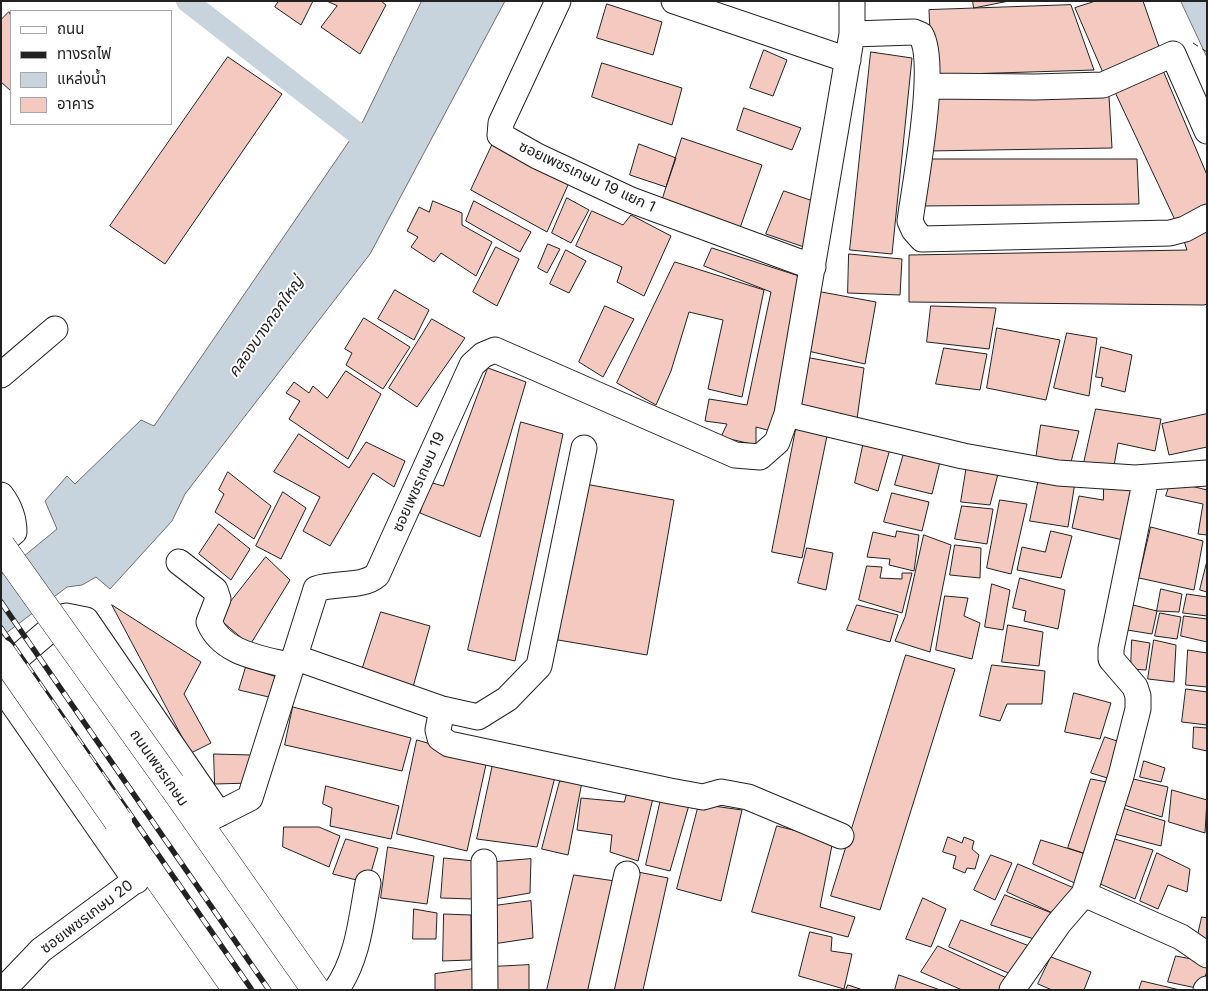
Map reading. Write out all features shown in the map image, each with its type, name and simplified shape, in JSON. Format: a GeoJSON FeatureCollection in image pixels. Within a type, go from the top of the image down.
{"type":"FeatureCollection","features":[{"type":"Feature","properties":{"kind":"main road","name":"ถนนเพชรเกษม"},"geometry":{"type":"LineString","coordinates":[[1,545],[171,784],[209,819],[316,990]]}},
{"type":"Feature","properties":{"kind":"main road"},"geometry":{"type":"LineString","coordinates":[[1,653],[118,821],[144,875],[237,990]]}},
{"type":"Feature","properties":{"kind":"street","name":"ซอยเพชรเกษม 19 แยก 1"},"geometry":{"type":"LineString","coordinates":[[558,1],[501,123],[500,135],[537,156],[631,200],[813,267]]}},
{"type":"Feature","properties":{"kind":"street"},"geometry":{"type":"LineString","coordinates":[[674,1],[848,60]]}},
{"type":"Feature","properties":{"kind":"street"},"geometry":{"type":"LineString","coordinates":[[852,1],[852,34],[848,60],[787,414],[972,458],[1058,473],[1146,478],[1207,473]]}},
{"type":"Feature","properties":{"kind":"street"},"geometry":{"type":"LineString","coordinates":[[852,34],[914,32],[921,35],[925,42],[928,86],[910,221],[914,230],[922,239],[1170,232],[1185,229],[1207,217]]}},
{"type":"Feature","properties":{"kind":"street"},"geometry":{"type":"LineString","coordinates":[[928,86],[1035,88],[1103,85],[1173,54],[1207,131]]}},
{"type":"Feature","properties":{"kind":"street"},"geometry":{"type":"LineString","coordinates":[[1,375],[55,329]]}},
{"type":"Feature","properties":{"kind":"street","name":"ซอยเพชรเกษม 19"},"geometry":{"type":"LineString","coordinates":[[209,819],[250,798],[316,590],[326,586],[370,581],[378,576],[472,365],[483,355],[496,350],[735,454],[760,457],[777,442],[787,414]]}},
{"type":"Feature","properties":{"kind":"street"},"geometry":{"type":"LineString","coordinates":[[179,562],[215,590],[218,599],[209,622],[220,642],[241,652],[293,662],[442,709],[478,717],[507,699],[538,666],[584,448]]}},
{"type":"Feature","properties":{"kind":"street"},"geometry":{"type":"LineString","coordinates":[[1012,990],[1059,923],[1084,894],[1121,776],[1138,708],[1138,696],[1135,687],[1111,660],[1146,478]]}},
{"type":"Feature","properties":{"kind":"street"},"geometry":{"type":"LineString","coordinates":[[1,495],[9,506],[14,532],[1,545]]}},
{"type":"Feature","properties":{"kind":"street"},"geometry":{"type":"LineString","coordinates":[[144,875],[9,698],[3,670],[66,616],[86,620],[209,819]]}},
{"type":"Feature","properties":{"kind":"street"},"geometry":{"type":"LineString","coordinates":[[442,709],[438,730],[440,738],[449,744],[686,794],[703,797],[720,792],[748,797],[841,836]]}},
{"type":"Feature","properties":{"kind":"street"},"geometry":{"type":"LineString","coordinates":[[484,862],[485,990]]}},
{"type":"Feature","properties":{"kind":"street"},"geometry":{"type":"LineString","coordinates":[[602,990],[628,874]]}},
{"type":"Feature","properties":{"kind":"street","name":"ซอยเพชรเกษม 20"},"geometry":{"type":"LineString","coordinates":[[3,990],[41,950],[144,875]]}},
{"type":"Feature","properties":{"kind":"street"},"geometry":{"type":"LineString","coordinates":[[336,990],[353,958],[368,883]]}},
{"type":"Feature","properties":{"kind":"street"},"geometry":{"type":"LineString","coordinates":[[1084,894],[1181,937],[1207,955]]}},
{"type":"Feature","properties":{"kind":"water","name":"คลองบางกอกใหญ่"},"geometry":{"type":"Polygon","coordinates":[[[422,1],[505,1],[370,254],[185,494],[172,521],[110,589],[96,577],[82,585],[67,587],[1,637],[1,575],[57,529],[45,501],[67,476],[75,484],[141,420],[154,426],[363,121],[422,1]]]}},
{"type":"Feature","properties":{"kind":"water"},"geometry":{"type":"Polygon","coordinates":[[[1181,1],[1207,1],[1207,57],[1181,1]]]}},
{"type":"Feature","properties":{"kind":"building"},"geometry":{"type":"Polygon","coordinates":[[[279,1],[313,1],[301,25],[275,7],[279,1]]]}},
{"type":"Feature","properties":{"kind":"building"},"geometry":{"type":"Polygon","coordinates":[[[327,1],[381,1],[386,5],[360,54],[321,27],[337,6],[327,1]]]}},
{"type":"Feature","properties":{"kind":"building"},"geometry":{"type":"Polygon","coordinates":[[[973,1],[1009,1],[974,8],[973,1]]]}},
{"type":"Feature","properties":{"kind":"building"},"geometry":{"type":"Polygon","coordinates":[[[1096,1],[1143,1],[1159,47],[1104,75],[1075,8],[1096,1]]]}},
{"type":"Feature","properties":{"kind":"building"},"geometry":{"type":"Polygon","coordinates":[[[607,4],[662,22],[653,55],[597,38],[607,4]]]}},
{"type":"Feature","properties":{"kind":"building"},"geometry":{"type":"Polygon","coordinates":[[[1071,5],[1094,70],[932,75],[929,10],[1071,5]]]}},
{"type":"Feature","properties":{"kind":"building"},"geometry":{"type":"Polygon","coordinates":[[[9,12],[10,90],[1,82],[1,20],[9,12]]]}},
{"type":"Feature","properties":{"kind":"building"},"geometry":{"type":"Polygon","coordinates":[[[764,50],[787,60],[773,96],[750,88],[764,50]]]}},
{"type":"Feature","properties":{"kind":"building"},"geometry":{"type":"Polygon","coordinates":[[[871,52],[912,58],[892,254],[850,250],[871,52]]]}},
{"type":"Feature","properties":{"kind":"building"},"geometry":{"type":"Polygon","coordinates":[[[228,57],[282,94],[165,264],[110,226],[228,57]]]}},
{"type":"Feature","properties":{"kind":"building"},"geometry":{"type":"Polygon","coordinates":[[[602,63],[682,88],[672,125],[592,97],[602,63]]]}},
{"type":"Feature","properties":{"kind":"building"},"geometry":{"type":"Polygon","coordinates":[[[1162,68],[1207,175],[1207,206],[1175,220],[1114,90],[1162,68]]]}},
{"type":"Feature","properties":{"kind":"building"},"geometry":{"type":"Polygon","coordinates":[[[934,95],[1109,96],[1112,148],[928,151],[934,95]]]}},
{"type":"Feature","properties":{"kind":"building"},"geometry":{"type":"Polygon","coordinates":[[[744,108],[801,128],[792,150],[737,130],[744,108]]]}},
{"type":"Feature","properties":{"kind":"building"},"geometry":{"type":"Polygon","coordinates":[[[682,138],[762,165],[740,228],[662,201],[682,138]]]}},
{"type":"Feature","properties":{"kind":"building"},"geometry":{"type":"Polygon","coordinates":[[[495,139],[572,176],[547,232],[471,190],[495,139]]]}},
{"type":"Feature","properties":{"kind":"building"},"geometry":{"type":"Polygon","coordinates":[[[639,144],[676,158],[666,187],[630,175],[639,144]]]}},
{"type":"Feature","properties":{"kind":"building"},"geometry":{"type":"Polygon","coordinates":[[[927,159],[1137,159],[1139,204],[921,206],[927,159]]]}},
{"type":"Feature","properties":{"kind":"building"},"geometry":{"type":"Polygon","coordinates":[[[784,191],[813,201],[804,247],[766,234],[784,191]]]}},
{"type":"Feature","properties":{"kind":"building"},"geometry":{"type":"Polygon","coordinates":[[[567,198],[589,210],[571,243],[552,233],[567,198]]]}},
{"type":"Feature","properties":{"kind":"building"},"geometry":{"type":"Polygon","coordinates":[[[433,201],[462,213],[462,225],[492,242],[476,276],[441,253],[434,262],[411,247],[418,237],[407,231],[419,207],[429,212],[433,201]]]}},
{"type":"Feature","properties":{"kind":"building"},"geometry":{"type":"Polygon","coordinates":[[[474,201],[531,232],[520,252],[466,221],[474,201]]]}},
{"type":"Feature","properties":{"kind":"building"},"geometry":{"type":"Polygon","coordinates":[[[592,211],[623,225],[631,215],[671,236],[644,296],[617,282],[622,267],[576,246],[592,211]]]}},
{"type":"Feature","properties":{"kind":"building"},"geometry":{"type":"Polygon","coordinates":[[[1207,228],[1207,304],[1204,305],[909,302],[909,255],[1187,250],[1184,241],[1207,228]]]}},
{"type":"Feature","properties":{"kind":"building"},"geometry":{"type":"Polygon","coordinates":[[[548,244],[560,249],[547,273],[538,268],[548,244]]]}},
{"type":"Feature","properties":{"kind":"building"},"geometry":{"type":"Polygon","coordinates":[[[496,247],[519,259],[497,306],[473,292],[496,247]]]}},
{"type":"Feature","properties":{"kind":"building"},"geometry":{"type":"Polygon","coordinates":[[[712,248],[799,276],[771,431],[756,427],[756,445],[721,437],[727,424],[705,421],[709,399],[747,405],[771,292],[704,266],[712,248]]]}},
{"type":"Feature","properties":{"kind":"building"},"geometry":{"type":"Polygon","coordinates":[[[566,250],[586,261],[569,293],[550,284],[566,250]]]}},
{"type":"Feature","properties":{"kind":"building"},"geometry":{"type":"Polygon","coordinates":[[[849,254],[902,259],[900,295],[848,293],[849,254]]]}},
{"type":"Feature","properties":{"kind":"building"},"geometry":{"type":"Polygon","coordinates":[[[675,262],[764,290],[742,397],[708,389],[723,320],[689,312],[671,371],[656,405],[617,383],[675,262]]]}},
{"type":"Feature","properties":{"kind":"building"},"geometry":{"type":"Polygon","coordinates":[[[395,290],[429,310],[414,340],[378,319],[395,290]]]}},
{"type":"Feature","properties":{"kind":"building"},"geometry":{"type":"Polygon","coordinates":[[[816,291],[876,302],[865,364],[808,351],[816,291]]]}},
{"type":"Feature","properties":{"kind":"building"},"geometry":{"type":"Polygon","coordinates":[[[605,306],[634,319],[603,377],[579,362],[605,306]]]}},
{"type":"Feature","properties":{"kind":"building"},"geometry":{"type":"Polygon","coordinates":[[[931,306],[996,308],[989,349],[927,342],[931,306]]]}},
{"type":"Feature","properties":{"kind":"building"},"geometry":{"type":"Polygon","coordinates":[[[364,318],[410,347],[383,389],[346,365],[352,353],[345,349],[364,318]]]}},
{"type":"Feature","properties":{"kind":"building"},"geometry":{"type":"Polygon","coordinates":[[[432,319],[465,338],[417,407],[389,388],[432,319]]]}},
{"type":"Feature","properties":{"kind":"building"},"geometry":{"type":"Polygon","coordinates":[[[997,328],[1060,340],[1046,400],[987,388],[997,328]]]}},
{"type":"Feature","properties":{"kind":"building"},"geometry":{"type":"Polygon","coordinates":[[[1067,333],[1097,338],[1089,396],[1054,388],[1067,333]]]}},
{"type":"Feature","properties":{"kind":"building"},"geometry":{"type":"Polygon","coordinates":[[[1101,347],[1132,355],[1125,392],[1101,386],[1103,378],[1096,377],[1101,347]]]}},
{"type":"Feature","properties":{"kind":"building"},"geometry":{"type":"Polygon","coordinates":[[[944,348],[987,354],[980,390],[936,384],[944,348]]]}},
{"type":"Feature","properties":{"kind":"building"},"geometry":{"type":"Polygon","coordinates":[[[805,357],[864,368],[857,419],[799,406],[805,357]]]}},
{"type":"Feature","properties":{"kind":"building"},"geometry":{"type":"Polygon","coordinates":[[[488,368],[526,382],[480,537],[420,513],[429,482],[443,486],[488,368]]]}},
{"type":"Feature","properties":{"kind":"building"},"geometry":{"type":"Polygon","coordinates":[[[346,371],[381,394],[348,459],[289,419],[300,401],[286,393],[294,382],[309,393],[313,386],[327,398],[346,371]]]}},
{"type":"Feature","properties":{"kind":"building"},"geometry":{"type":"Polygon","coordinates":[[[1096,409],[1161,419],[1155,451],[1118,443],[1114,466],[1084,463],[1096,409]]]}},
{"type":"Feature","properties":{"kind":"building"},"geometry":{"type":"Polygon","coordinates":[[[1207,414],[1207,447],[1169,455],[1162,424],[1207,414]]]}},
{"type":"Feature","properties":{"kind":"building"},"geometry":{"type":"Polygon","coordinates":[[[521,422],[563,434],[515,661],[468,650],[521,422]]]}},
{"type":"Feature","properties":{"kind":"building"},"geometry":{"type":"Polygon","coordinates":[[[797,424],[828,431],[802,558],[772,552],[797,424]]]}},
{"type":"Feature","properties":{"kind":"building"},"geometry":{"type":"Polygon","coordinates":[[[1041,425],[1079,431],[1071,462],[1036,459],[1041,425]]]}},
{"type":"Feature","properties":{"kind":"building"},"geometry":{"type":"Polygon","coordinates":[[[299,434],[349,468],[366,442],[405,461],[394,487],[373,473],[330,546],[303,531],[320,497],[274,472],[299,434]]]}},
{"type":"Feature","properties":{"kind":"building"},"geometry":{"type":"Polygon","coordinates":[[[864,441],[890,449],[878,491],[855,483],[864,441]]]}},
{"type":"Feature","properties":{"kind":"building"},"geometry":{"type":"Polygon","coordinates":[[[904,453],[940,462],[932,494],[895,485],[904,453]]]}},
{"type":"Feature","properties":{"kind":"building"},"geometry":{"type":"Polygon","coordinates":[[[967,465],[999,470],[990,505],[961,502],[967,465]]]}},
{"type":"Feature","properties":{"kind":"building"},"geometry":{"type":"Polygon","coordinates":[[[228,472],[271,506],[254,539],[215,512],[224,494],[219,490],[228,472]]]}},
{"type":"Feature","properties":{"kind":"building"},"geometry":{"type":"Polygon","coordinates":[[[1039,478],[1075,482],[1068,527],[1030,521],[1039,478]]]}},
{"type":"Feature","properties":{"kind":"building"},"geometry":{"type":"Polygon","coordinates":[[[1171,481],[1207,490],[1207,535],[1198,534],[1203,504],[1166,496],[1171,481]]]}},
{"type":"Feature","properties":{"kind":"building"},"geometry":{"type":"Polygon","coordinates":[[[1104,482],[1131,489],[1123,540],[1072,528],[1079,496],[1103,500],[1104,482]]]}},
{"type":"Feature","properties":{"kind":"building"},"geometry":{"type":"Polygon","coordinates":[[[585,484],[674,500],[647,655],[558,640],[585,484]]]}},
{"type":"Feature","properties":{"kind":"building"},"geometry":{"type":"Polygon","coordinates":[[[283,492],[306,508],[281,559],[256,546],[283,492]]]}},
{"type":"Feature","properties":{"kind":"building"},"geometry":{"type":"Polygon","coordinates":[[[892,493],[929,502],[922,531],[884,522],[892,493]]]}},
{"type":"Feature","properties":{"kind":"building"},"geometry":{"type":"Polygon","coordinates":[[[1000,500],[1027,504],[1011,574],[987,568],[1000,500]]]}},
{"type":"Feature","properties":{"kind":"building"},"geometry":{"type":"Polygon","coordinates":[[[962,506],[993,509],[987,544],[955,539],[962,506]]]}},
{"type":"Feature","properties":{"kind":"building"},"geometry":{"type":"Polygon","coordinates":[[[219,524],[250,549],[231,580],[199,554],[219,524]]]}},
{"type":"Feature","properties":{"kind":"building"},"geometry":{"type":"Polygon","coordinates":[[[1151,527],[1203,541],[1194,590],[1139,578],[1151,527]]]}},
{"type":"Feature","properties":{"kind":"building"},"geometry":{"type":"Polygon","coordinates":[[[897,531],[919,535],[914,571],[889,565],[890,559],[867,557],[873,532],[895,537],[897,531]]]}},
{"type":"Feature","properties":{"kind":"building"},"geometry":{"type":"Polygon","coordinates":[[[1051,531],[1072,536],[1061,578],[1017,570],[1022,547],[1045,552],[1051,531]]]}},
{"type":"Feature","properties":{"kind":"building"},"geometry":{"type":"Polygon","coordinates":[[[924,535],[951,545],[930,652],[895,641],[905,617],[924,535]]]}},
{"type":"Feature","properties":{"kind":"building"},"geometry":{"type":"Polygon","coordinates":[[[955,545],[981,548],[980,578],[950,575],[955,545]]]}},
{"type":"Feature","properties":{"kind":"building"},"geometry":{"type":"Polygon","coordinates":[[[807,548],[833,553],[826,590],[798,583],[807,548]]]}},
{"type":"Feature","properties":{"kind":"building"},"geometry":{"type":"Polygon","coordinates":[[[266,557],[290,580],[250,645],[218,618],[266,557]]]}},
{"type":"Feature","properties":{"kind":"building"},"geometry":{"type":"Polygon","coordinates":[[[1207,561],[1207,592],[1200,590],[1207,561]]]}},
{"type":"Feature","properties":{"kind":"building"},"geometry":{"type":"Polygon","coordinates":[[[867,566],[882,567],[880,578],[902,579],[902,573],[912,573],[902,613],[859,600],[867,566]]]}},
{"type":"Feature","properties":{"kind":"building"},"geometry":{"type":"Polygon","coordinates":[[[1020,578],[1065,590],[1058,629],[1024,621],[1026,611],[1013,608],[1020,578]]]}},
{"type":"Feature","properties":{"kind":"building"},"geometry":{"type":"Polygon","coordinates":[[[992,584],[1010,590],[1003,630],[985,627],[992,584]]]}},
{"type":"Feature","properties":{"kind":"building"},"geometry":{"type":"Polygon","coordinates":[[[1161,589],[1182,594],[1179,612],[1157,611],[1161,589]]]}},
{"type":"Feature","properties":{"kind":"building"},"geometry":{"type":"Polygon","coordinates":[[[1187,594],[1207,597],[1207,616],[1183,613],[1187,594]]]}},
{"type":"Feature","properties":{"kind":"building"},"geometry":{"type":"Polygon","coordinates":[[[945,596],[968,598],[964,616],[980,623],[972,659],[936,650],[945,596]]]}},
{"type":"Feature","properties":{"kind":"building"},"geometry":{"type":"Polygon","coordinates":[[[112,605],[201,662],[184,694],[211,743],[191,753],[112,605]]]}},
{"type":"Feature","properties":{"kind":"building"},"geometry":{"type":"Polygon","coordinates":[[[857,605],[898,615],[890,642],[847,630],[857,605]]]}},
{"type":"Feature","properties":{"kind":"building"},"geometry":{"type":"Polygon","coordinates":[[[1133,605],[1157,611],[1152,634],[1127,630],[1133,605]]]}},
{"type":"Feature","properties":{"kind":"building"},"geometry":{"type":"Polygon","coordinates":[[[381,612],[430,626],[413,687],[362,670],[381,612]]]}},
{"type":"Feature","properties":{"kind":"building"},"geometry":{"type":"Polygon","coordinates":[[[1160,613],[1181,617],[1177,639],[1155,636],[1160,613]]]}},
{"type":"Feature","properties":{"kind":"building"},"geometry":{"type":"Polygon","coordinates":[[[1184,616],[1207,619],[1207,642],[1181,636],[1184,616]]]}},
{"type":"Feature","properties":{"kind":"building"},"geometry":{"type":"Polygon","coordinates":[[[1008,625],[1043,632],[1039,666],[1002,662],[1008,625]]]}},
{"type":"Feature","properties":{"kind":"building"},"geometry":{"type":"Polygon","coordinates":[[[1132,640],[1150,643],[1146,670],[1131,669],[1132,640]]]}},
{"type":"Feature","properties":{"kind":"building"},"geometry":{"type":"Polygon","coordinates":[[[1154,640],[1176,645],[1174,682],[1148,679],[1154,640]]]}},
{"type":"Feature","properties":{"kind":"building"},"geometry":{"type":"Polygon","coordinates":[[[1188,650],[1207,653],[1207,687],[1186,685],[1188,650]]]}},
{"type":"Feature","properties":{"kind":"building"},"geometry":{"type":"Polygon","coordinates":[[[906,655],[955,669],[880,910],[831,896],[906,655]]]}},
{"type":"Feature","properties":{"kind":"building"},"geometry":{"type":"Polygon","coordinates":[[[992,665],[1045,671],[1042,704],[1007,704],[1000,721],[980,716],[992,665]]]}},
{"type":"Feature","properties":{"kind":"building"},"geometry":{"type":"Polygon","coordinates":[[[246,667],[277,677],[273,698],[239,690],[246,667]]]}},
{"type":"Feature","properties":{"kind":"building"},"geometry":{"type":"Polygon","coordinates":[[[1186,689],[1207,692],[1207,725],[1182,722],[1186,689]]]}},
{"type":"Feature","properties":{"kind":"building"},"geometry":{"type":"Polygon","coordinates":[[[1074,693],[1111,703],[1100,739],[1065,732],[1074,693]]]}},
{"type":"Feature","properties":{"kind":"building"},"geometry":{"type":"Polygon","coordinates":[[[293,707],[411,738],[402,771],[285,745],[293,707]]]}},
{"type":"Feature","properties":{"kind":"building"},"geometry":{"type":"Polygon","coordinates":[[[1194,727],[1207,728],[1207,751],[1193,748],[1194,727]]]}},
{"type":"Feature","properties":{"kind":"building"},"geometry":{"type":"Polygon","coordinates":[[[1105,737],[1123,743],[1114,780],[1091,773],[1105,737]]]}},
{"type":"Feature","properties":{"kind":"building"},"geometry":{"type":"Polygon","coordinates":[[[417,740],[487,760],[467,851],[397,834],[417,740]]]}},
{"type":"Feature","properties":{"kind":"building"},"geometry":{"type":"Polygon","coordinates":[[[214,754],[252,755],[252,783],[215,784],[214,754]]]}},
{"type":"Feature","properties":{"kind":"building"},"geometry":{"type":"Polygon","coordinates":[[[1144,761],[1165,768],[1161,782],[1140,777],[1144,761]]]}},
{"type":"Feature","properties":{"kind":"building"},"geometry":{"type":"Polygon","coordinates":[[[493,764],[555,777],[537,847],[477,839],[493,764]]]}},
{"type":"Feature","properties":{"kind":"building"},"geometry":{"type":"Polygon","coordinates":[[[1129,778],[1168,787],[1162,817],[1121,804],[1129,778]]]}},
{"type":"Feature","properties":{"kind":"building"},"geometry":{"type":"Polygon","coordinates":[[[1091,779],[1112,783],[1092,856],[1068,848],[1091,779]]]}},
{"type":"Feature","properties":{"kind":"building"},"geometry":{"type":"Polygon","coordinates":[[[560,781],[582,782],[568,855],[542,849],[560,781]]]}},
{"type":"Feature","properties":{"kind":"building"},"geometry":{"type":"Polygon","coordinates":[[[326,786],[399,806],[391,839],[330,826],[332,808],[323,804],[326,786]]]}},
{"type":"Feature","properties":{"kind":"building"},"geometry":{"type":"Polygon","coordinates":[[[628,790],[653,798],[638,861],[610,852],[612,835],[577,830],[581,798],[624,802],[628,790]]]}},
{"type":"Feature","properties":{"kind":"building"},"geometry":{"type":"Polygon","coordinates":[[[1172,790],[1207,800],[1205,833],[1169,822],[1172,790]]]}},
{"type":"Feature","properties":{"kind":"building"},"geometry":{"type":"Polygon","coordinates":[[[661,799],[689,805],[670,871],[646,865],[661,799]]]}},
{"type":"Feature","properties":{"kind":"building"},"geometry":{"type":"Polygon","coordinates":[[[699,804],[742,810],[721,901],[677,889],[699,804]]]}},
{"type":"Feature","properties":{"kind":"building"},"geometry":{"type":"Polygon","coordinates":[[[1119,807],[1165,821],[1161,846],[1111,833],[1119,807]]]}},
{"type":"Feature","properties":{"kind":"building"},"geometry":{"type":"Polygon","coordinates":[[[777,826],[833,840],[820,907],[855,917],[848,937],[752,912],[777,826]]]}},
{"type":"Feature","properties":{"kind":"building"},"geometry":{"type":"Polygon","coordinates":[[[284,827],[319,827],[340,836],[329,867],[283,847],[284,827]]]}},
{"type":"Feature","properties":{"kind":"building"},"geometry":{"type":"Polygon","coordinates":[[[948,837],[962,843],[964,837],[974,841],[972,849],[979,855],[975,869],[967,868],[965,873],[953,868],[956,856],[943,852],[948,837]]]}},
{"type":"Feature","properties":{"kind":"building"},"geometry":{"type":"Polygon","coordinates":[[[1111,838],[1153,850],[1135,899],[1098,883],[1111,838]]]}},
{"type":"Feature","properties":{"kind":"building"},"geometry":{"type":"Polygon","coordinates":[[[346,839],[378,848],[368,883],[333,874],[346,839]]]}},
{"type":"Feature","properties":{"kind":"building"},"geometry":{"type":"Polygon","coordinates":[[[1041,840],[1092,856],[1079,885],[1033,864],[1041,840]]]}},
{"type":"Feature","properties":{"kind":"building"},"geometry":{"type":"Polygon","coordinates":[[[388,847],[434,856],[427,904],[381,898],[388,847]]]}},
{"type":"Feature","properties":{"kind":"building"},"geometry":{"type":"Polygon","coordinates":[[[1157,853],[1190,869],[1187,892],[1168,885],[1158,909],[1140,901],[1157,853]]]}},
{"type":"Feature","properties":{"kind":"building"},"geometry":{"type":"Polygon","coordinates":[[[991,855],[1012,863],[995,900],[974,890],[991,855]]]}},
{"type":"Feature","properties":{"kind":"building"},"geometry":{"type":"Polygon","coordinates":[[[444,858],[474,861],[472,899],[441,898],[444,858]]]}},
{"type":"Feature","properties":{"kind":"building"},"geometry":{"type":"Polygon","coordinates":[[[531,859],[530,893],[495,899],[495,862],[531,859]]]}},
{"type":"Feature","properties":{"kind":"building"},"geometry":{"type":"Polygon","coordinates":[[[1018,864],[1074,888],[1057,915],[1007,892],[1018,864]]]}},
{"type":"Feature","properties":{"kind":"building"},"geometry":{"type":"Polygon","coordinates":[[[638,872],[668,878],[643,990],[611,990],[638,872]]]}},
{"type":"Feature","properties":{"kind":"building"},"geometry":{"type":"Polygon","coordinates":[[[574,875],[615,881],[590,990],[547,990],[574,875]]]}},
{"type":"Feature","properties":{"kind":"building"},"geometry":{"type":"Polygon","coordinates":[[[1005,895],[1057,915],[1040,941],[991,925],[1005,895]]]}},
{"type":"Feature","properties":{"kind":"building"},"geometry":{"type":"Polygon","coordinates":[[[923,898],[946,909],[931,947],[906,939],[923,898]]]}},
{"type":"Feature","properties":{"kind":"building"},"geometry":{"type":"Polygon","coordinates":[[[531,901],[533,938],[493,944],[494,906],[531,901]]]}},
{"type":"Feature","properties":{"kind":"building"},"geometry":{"type":"Polygon","coordinates":[[[414,909],[437,913],[436,939],[413,939],[414,909]]]}},
{"type":"Feature","properties":{"kind":"building"},"geometry":{"type":"Polygon","coordinates":[[[444,914],[471,915],[471,960],[443,961],[444,914]]]}},
{"type":"Feature","properties":{"kind":"building"},"geometry":{"type":"Polygon","coordinates":[[[1202,917],[1207,918],[1207,947],[1196,944],[1202,917]]]}},
{"type":"Feature","properties":{"kind":"building"},"geometry":{"type":"Polygon","coordinates":[[[961,920],[1032,947],[1015,976],[949,947],[961,920]]]}},
{"type":"Feature","properties":{"kind":"building"},"geometry":{"type":"Polygon","coordinates":[[[810,932],[832,937],[831,951],[852,954],[844,989],[799,976],[810,932]]]}},
{"type":"Feature","properties":{"kind":"building"},"geometry":{"type":"Polygon","coordinates":[[[938,946],[1011,980],[1005,990],[962,990],[921,972],[938,946]]]}},
{"type":"Feature","properties":{"kind":"building"},"geometry":{"type":"Polygon","coordinates":[[[1176,956],[1207,962],[1207,971],[1201,989],[1168,982],[1176,956]]]}},
{"type":"Feature","properties":{"kind":"building"},"geometry":{"type":"Polygon","coordinates":[[[1051,957],[1091,972],[1084,990],[1052,990],[1038,984],[1051,957]]]}},
{"type":"Feature","properties":{"kind":"building"},"geometry":{"type":"Polygon","coordinates":[[[529,965],[529,990],[492,990],[491,967],[529,965]]]}},
{"type":"Feature","properties":{"kind":"building"},"geometry":{"type":"Polygon","coordinates":[[[474,969],[474,990],[435,990],[435,974],[474,969]]]}},
{"type":"Feature","properties":{"kind":"building"},"geometry":{"type":"Polygon","coordinates":[[[899,975],[940,990],[895,990],[899,975]]]}},
{"type":"Feature","properties":{"kind":"building"},"geometry":{"type":"Polygon","coordinates":[[[1142,981],[1180,990],[1139,990],[1142,981]]]}},
{"type":"Feature","properties":{"kind":"building"},"geometry":{"type":"Polygon","coordinates":[[[848,985],[863,990],[846,990],[848,985]]]}},
{"type":"Feature","properties":{"kind":"waterway"},"geometry":{"type":"LineString","coordinates":[[187,1],[380,151]]}},
{"type":"Feature","properties":{"kind":"ferry route"},"geometry":{"type":"LineString","coordinates":[[1193,43],[1207,52]]}},
{"type":"Feature","properties":{"kind":"railway"},"geometry":{"type":"LineString","coordinates":[[1,602],[269,990]]}},
{"type":"Feature","properties":{"kind":"railway"},"geometry":{"type":"LineString","coordinates":[[1,628],[252,990]]}}]}
